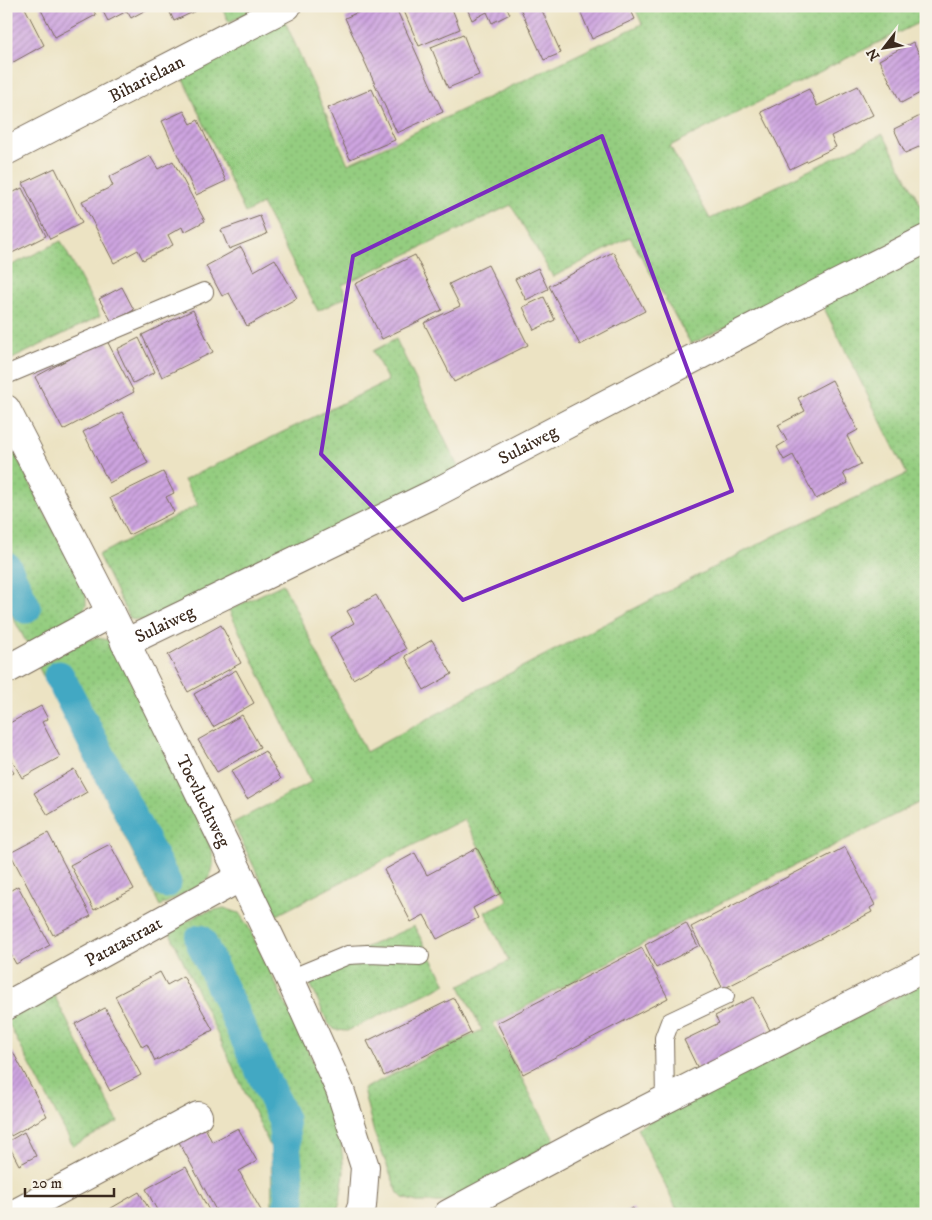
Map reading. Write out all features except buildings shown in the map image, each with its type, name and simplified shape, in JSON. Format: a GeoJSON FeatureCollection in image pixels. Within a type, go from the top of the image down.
{"type":"FeatureCollection","features":[{"type":"Feature","properties":{"kind":"street","name":"Biharielaan"},"geometry":{"type":"LineString","coordinates":[[6,151],[287,6]]}},
{"type":"Feature","properties":{"kind":"street","name":"Sulaiweg"},"geometry":{"type":"LineString","coordinates":[[126,643],[435,493],[810,297],[926,239]]}},
{"type":"Feature","properties":{"kind":"street","name":"Toevluchtweg"},"geometry":{"type":"LineString","coordinates":[[6,408],[111,613],[241,877],[340,1090],[365,1167],[366,1211]]}},
{"type":"Feature","properties":{"kind":"street"},"geometry":{"type":"LineString","coordinates":[[6,670],[111,613]]}},
{"type":"Feature","properties":{"kind":"street","name":"Patatastraat"},"geometry":{"type":"LineString","coordinates":[[6,1006],[241,877]]}},
{"type":"Feature","properties":{"kind":"street"},"geometry":{"type":"LineString","coordinates":[[448,1214],[665,1099],[926,967]]}},
{"type":"Feature","properties":{"kind":"street"},"geometry":{"type":"LineString","coordinates":[[14,1214],[198,1116]]}},
{"type":"Feature","properties":{"kind":"lane"},"geometry":{"type":"LineString","coordinates":[[6,375],[204,292]]}},
{"type":"Feature","properties":{"kind":"lane"},"geometry":{"type":"LineString","coordinates":[[290,979],[348,955],[420,956]]}},
{"type":"Feature","properties":{"kind":"lane"},"geometry":{"type":"LineString","coordinates":[[665,1099],[664,1038],[670,1022],[725,996]]}},
{"type":"Feature","properties":{"kind":"highlighted area"},"geometry":{"type":"Polygon","coordinates":[[[602,136],[732,491],[463,600],[321,454],[353,256],[602,136]]]}},
{"type":"Feature","properties":{"kind":"green space"},"geometry":{"type":"Polygon","coordinates":[[[221,6],[261,6],[229,22],[221,6]]]}},
{"type":"Feature","properties":{"kind":"green space"},"geometry":{"type":"Polygon","coordinates":[[[634,6],[926,6],[926,19],[670,146],[710,219],[883,134],[926,215],[926,229],[691,344],[630,237],[553,277],[511,205],[342,285],[346,297],[318,311],[262,204],[245,213],[180,72],[284,19],[348,164],[642,24],[634,6]]]}},
{"type":"Feature","properties":{"kind":"green space"},"geometry":{"type":"Polygon","coordinates":[[[61,241],[100,316],[6,362],[6,268],[61,241]]]}},
{"type":"Feature","properties":{"kind":"green space"},"geometry":{"type":"Polygon","coordinates":[[[926,252],[926,799],[691,918],[493,1024],[557,1145],[448,1202],[417,1202],[403,1198],[398,1193],[374,1133],[363,1089],[482,1030],[460,986],[509,961],[485,912],[508,901],[464,819],[277,915],[233,823],[311,782],[229,610],[283,584],[366,752],[448,708],[468,695],[778,534],[907,474],[822,304],[926,252]]]}},
{"type":"Feature","properties":{"kind":"green space"},"geometry":{"type":"Polygon","coordinates":[[[396,339],[460,471],[147,621],[130,619],[98,555],[198,505],[184,480],[388,381],[373,351],[396,339]]]}},
{"type":"Feature","properties":{"kind":"green space"},"geometry":{"type":"Polygon","coordinates":[[[6,436],[86,594],[86,605],[81,615],[29,647],[6,605],[6,436]]]}},
{"type":"Feature","properties":{"kind":"green space"},"geometry":{"type":"Polygon","coordinates":[[[98,638],[108,640],[113,644],[212,852],[213,867],[208,879],[160,906],[38,666],[87,640],[98,638]]]}},
{"type":"Feature","properties":{"kind":"green space"},"geometry":{"type":"Polygon","coordinates":[[[224,908],[239,913],[248,926],[322,1080],[335,1114],[344,1172],[337,1214],[270,1214],[272,1209],[271,1148],[169,931],[202,913],[224,908]]]}},
{"type":"Feature","properties":{"kind":"green space"},"geometry":{"type":"Polygon","coordinates":[[[414,926],[446,984],[347,1031],[335,1030],[328,1023],[306,974],[414,926]]]}},
{"type":"Feature","properties":{"kind":"green space"},"geometry":{"type":"Polygon","coordinates":[[[926,982],[926,1214],[679,1214],[637,1128],[926,982]]]}},
{"type":"Feature","properties":{"kind":"green space"},"geometry":{"type":"Polygon","coordinates":[[[53,993],[118,1122],[73,1146],[6,1019],[53,993]]]}},
{"type":"Feature","properties":{"kind":"waterway"},"geometry":{"type":"LineString","coordinates":[[6,567],[26,608]]}},
{"type":"Feature","properties":{"kind":"waterway"},"geometry":{"type":"LineString","coordinates":[[59,676],[166,883]]}},
{"type":"Feature","properties":{"kind":"waterway"},"geometry":{"type":"LineString","coordinates":[[200,940],[283,1119],[290,1201],[286,1214]]}}]}
